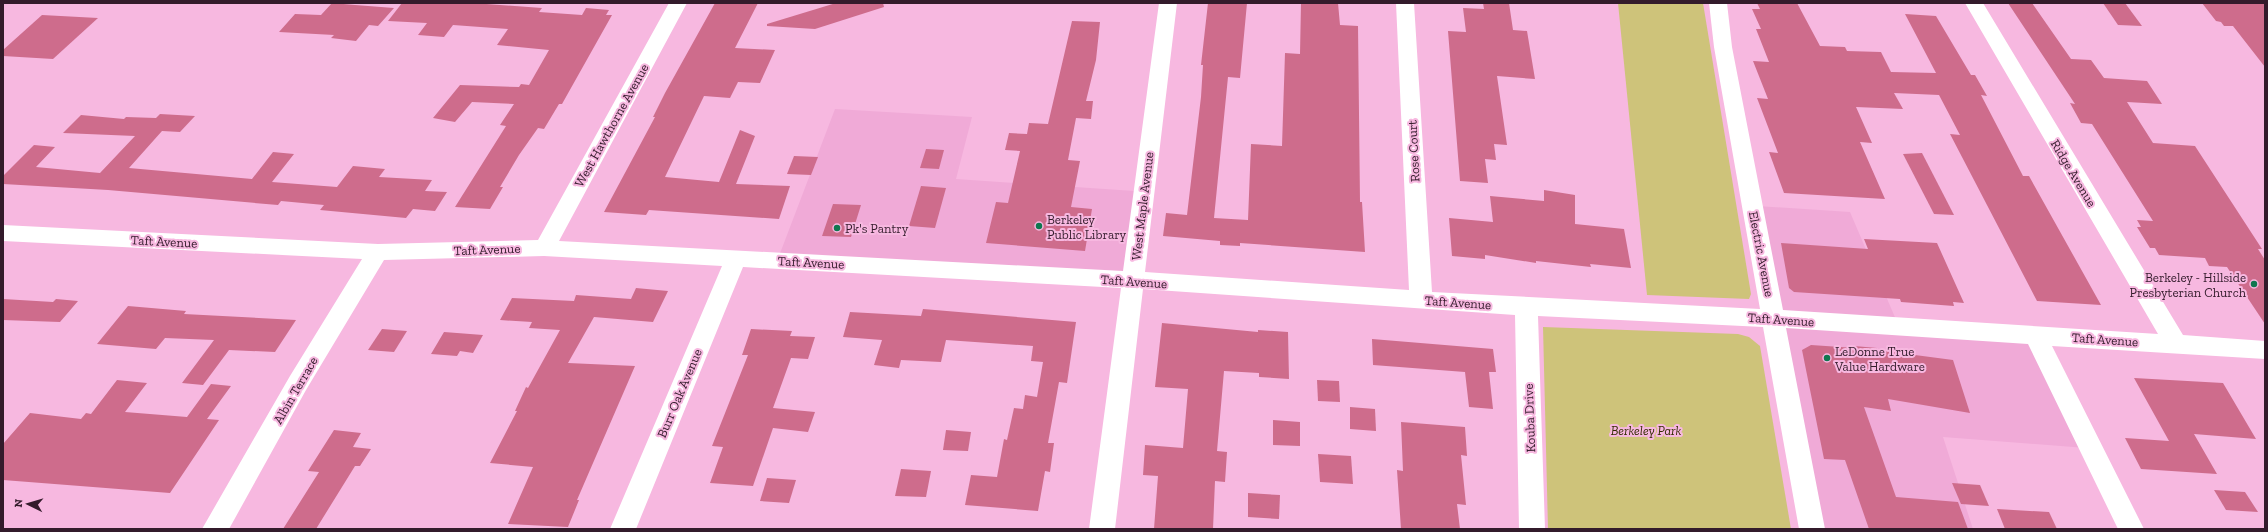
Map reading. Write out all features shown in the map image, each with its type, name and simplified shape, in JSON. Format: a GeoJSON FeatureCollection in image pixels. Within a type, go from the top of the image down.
{"type":"FeatureCollection","features":[{"type":"Feature","properties":{"kind":"street","name":"West Hawthorne Avenue"},"geometry":{"type":"LineString","coordinates":[[544,248],[678,3]]}},
{"type":"Feature","properties":{"kind":"street","name":"West Maple Avenue"},"geometry":{"type":"LineString","coordinates":[[1102,529],[1168,3]]}},
{"type":"Feature","properties":{"kind":"street","name":"Rose Court"},"geometry":{"type":"LineString","coordinates":[[1404,3],[1421,300]]}},
{"type":"Feature","properties":{"kind":"street","name":"Electric Avenue"},"geometry":{"type":"LineString","coordinates":[[1718,3],[1723,47],[1812,529]]}},
{"type":"Feature","properties":{"kind":"street","name":"Ridge Avenue"},"geometry":{"type":"LineString","coordinates":[[1974,3],[2175,344]]}},
{"type":"Feature","properties":{"kind":"street","name":"Taft Avenue"},"geometry":{"type":"LineString","coordinates":[[3,233],[378,252],[544,248],[1133,280],[1526,307],[2035,334],[2265,350]]}},
{"type":"Feature","properties":{"kind":"street","name":"Albin Terrace"},"geometry":{"type":"LineString","coordinates":[[215,529],[298,383],[378,252]]}},
{"type":"Feature","properties":{"kind":"street","name":"Burr Oak Avenue"},"geometry":{"type":"LineString","coordinates":[[623,529],[736,258]]}},
{"type":"Feature","properties":{"kind":"street","name":"Kouba Drive"},"geometry":{"type":"LineString","coordinates":[[1526,307],[1532,529]]}},
{"type":"Feature","properties":{"kind":"street"},"geometry":{"type":"LineString","coordinates":[[2035,334],[2131,529]]}},
{"type":"Feature","properties":{"kind":"shaded area"},"geometry":{"type":"Polygon","coordinates":[[[835,109],[972,117],[956,179],[1149,192],[1138,277],[779,256],[835,109]]]}},
{"type":"Feature","properties":{"kind":"shaded area"},"geometry":{"type":"Polygon","coordinates":[[[1757,206],[1850,212],[1900,329],[2031,337],[2086,448],[1943,437],[1973,529],[1817,529],[1757,206]]]}},
{"type":"Feature","properties":{"kind":"green space"},"geometry":{"type":"Polygon","coordinates":[[[1618,3],[1703,3],[1751,294],[1749,299],[1647,295],[1618,3]]]}},
{"type":"Feature","properties":{"kind":"green space","name":"Berkeley Park"},"geometry":{"type":"Polygon","coordinates":[[[1543,327],[1738,334],[1749,337],[1760,346],[1791,529],[1548,529],[1543,327]]]}},
{"type":"Feature","properties":{"kind":"building"},"geometry":{"type":"Polygon","coordinates":[[[332,3],[394,8],[378,26],[369,25],[356,41],[331,38],[334,35],[279,32],[295,14],[321,15],[332,3]]]}},
{"type":"Feature","properties":{"kind":"building"},"geometry":{"type":"Polygon","coordinates":[[[402,3],[473,3],[542,8],[539,12],[582,15],[586,8],[609,10],[606,15],[612,15],[562,104],[559,104],[544,129],[538,128],[519,155],[500,187],[503,187],[490,209],[455,207],[506,126],[500,125],[514,104],[472,102],[455,122],[433,118],[460,85],[519,87],[521,84],[529,85],[549,50],[497,45],[508,29],[453,25],[444,37],[418,35],[427,23],[388,21],[402,3]]]}},
{"type":"Feature","properties":{"kind":"building"},"geometry":{"type":"Polygon","coordinates":[[[715,3],[758,3],[735,48],[775,50],[760,83],[738,82],[730,98],[704,96],[665,177],[719,182],[740,130],[755,136],[736,184],[790,186],[779,219],[649,210],[646,215],[604,212],[655,117],[653,117],[665,93],[715,3]]]}},
{"type":"Feature","properties":{"kind":"building"},"geometry":{"type":"Polygon","coordinates":[[[836,3],[883,3],[884,7],[815,29],[767,26],[767,24],[836,3]]]}},
{"type":"Feature","properties":{"kind":"building"},"geometry":{"type":"Polygon","coordinates":[[[1208,3],[1247,3],[1240,78],[1228,77],[1214,218],[1248,220],[1251,144],[1282,146],[1285,53],[1300,54],[1301,3],[1338,3],[1340,25],[1358,26],[1360,202],[1362,202],[1365,252],[1240,243],[1240,246],[1220,245],[1220,241],[1163,236],[1166,213],[1187,215],[1201,97],[1203,65],[1201,65],[1208,3]]]}},
{"type":"Feature","properties":{"kind":"building"},"geometry":{"type":"Polygon","coordinates":[[[1483,3],[1509,3],[1513,30],[1527,31],[1535,79],[1497,76],[1507,145],[1494,144],[1496,160],[1485,159],[1488,183],[1460,181],[1448,31],[1466,32],[1463,8],[1484,9],[1483,3]]]}},
{"type":"Feature","properties":{"kind":"building"},"geometry":{"type":"Polygon","coordinates":[[[1757,3],[1797,3],[1820,46],[1845,47],[1847,51],[1881,52],[1891,72],[1936,73],[1905,14],[1936,16],[1971,75],[1975,75],[1987,96],[1981,95],[2023,176],[2029,176],[2101,305],[2037,301],[1950,134],[1960,135],[1939,95],[1894,93],[1903,109],[1856,107],[1872,143],[1860,142],[1885,199],[1784,193],[1769,152],[1778,153],[1757,98],[1768,99],[1753,61],[1769,62],[1756,29],[1761,29],[1752,9],[1760,9],[1757,3]]]}},
{"type":"Feature","properties":{"kind":"building"},"geometry":{"type":"Polygon","coordinates":[[[2008,3],[2032,3],[2071,59],[2091,60],[2104,78],[2147,81],[2162,104],[2127,102],[2153,143],[2195,146],[2262,249],[2258,249],[2265,260],[2265,324],[2227,267],[2209,266],[2205,258],[2159,255],[2155,248],[2150,248],[2137,227],[2141,227],[2137,220],[2153,221],[2092,124],[2081,123],[2070,103],[2075,104],[2008,3]]]}},
{"type":"Feature","properties":{"kind":"building"},"geometry":{"type":"Polygon","coordinates":[[[2103,3],[2125,3],[2142,26],[2118,25],[2103,3]]]}},
{"type":"Feature","properties":{"kind":"building"},"geometry":{"type":"Polygon","coordinates":[[[2202,3],[2265,3],[2265,67],[2233,26],[2224,26],[2221,22],[2216,21],[2202,3]]]}},
{"type":"Feature","properties":{"kind":"building"},"geometry":{"type":"Polygon","coordinates":[[[42,15],[98,18],[53,59],[3,56],[3,50],[42,15]]]}},
{"type":"Feature","properties":{"kind":"building"},"geometry":{"type":"Polygon","coordinates":[[[1072,21],[1100,22],[1096,60],[1086,101],[1093,101],[1091,119],[1076,118],[1068,160],[1080,161],[1071,207],[1092,209],[1085,251],[986,243],[996,202],[1008,203],[1020,151],[1005,150],[1009,133],[1027,134],[1029,123],[1048,124],[1072,21]]]}},
{"type":"Feature","properties":{"kind":"building"},"geometry":{"type":"Polygon","coordinates":[[[160,114],[195,116],[180,132],[162,131],[129,168],[252,179],[273,152],[294,154],[272,182],[337,187],[353,166],[385,169],[379,177],[432,180],[425,191],[447,192],[435,211],[413,209],[406,218],[320,210],[324,205],[281,201],[278,205],[108,190],[3,184],[3,176],[34,145],[55,147],[36,167],[100,173],[135,136],[63,133],[81,115],[124,119],[126,117],[156,118],[160,114]]]}},
{"type":"Feature","properties":{"kind":"building"},"geometry":{"type":"Polygon","coordinates":[[[926,149],[944,150],[939,169],[920,168],[926,149]]]}},
{"type":"Feature","properties":{"kind":"building"},"geometry":{"type":"Polygon","coordinates":[[[1922,153],[1954,215],[1934,214],[1903,154],[1922,153]]]}},
{"type":"Feature","properties":{"kind":"building"},"geometry":{"type":"Polygon","coordinates":[[[794,156],[818,157],[811,175],[787,174],[794,156]]]}},
{"type":"Feature","properties":{"kind":"building"},"geometry":{"type":"Polygon","coordinates":[[[921,186],[946,188],[935,228],[909,226],[921,186]]]}},
{"type":"Feature","properties":{"kind":"building"},"geometry":{"type":"Polygon","coordinates":[[[1544,190],[1575,195],[1575,224],[1624,229],[1631,268],[1590,264],[1591,267],[1536,261],[1536,263],[1485,255],[1485,259],[1452,256],[1449,218],[1493,222],[1490,196],[1544,201],[1544,190]]]}},
{"type":"Feature","properties":{"kind":"building","name":"Pk's Pantry"},"geometry":{"type":"Polygon","coordinates":[[[833,204],[861,205],[851,237],[822,236],[833,204]]]}},
{"type":"Feature","properties":{"kind":"building"},"geometry":{"type":"Polygon","coordinates":[[[1864,239],[1937,243],[1964,303],[1953,302],[1954,306],[1901,302],[1900,299],[1794,292],[1789,288],[1781,243],[1868,249],[1864,239]]]}},
{"type":"Feature","properties":{"kind":"building"},"geometry":{"type":"Polygon","coordinates":[[[636,288],[668,291],[653,322],[594,317],[568,363],[635,366],[577,500],[579,500],[568,527],[508,524],[533,467],[490,463],[517,411],[515,411],[526,387],[528,388],[560,330],[529,328],[532,322],[500,320],[512,298],[574,301],[576,295],[631,299],[636,288]]]}},
{"type":"Feature","properties":{"kind":"building"},"geometry":{"type":"Polygon","coordinates":[[[3,299],[53,302],[56,299],[78,301],[60,322],[3,320],[3,299]]]}},
{"type":"Feature","properties":{"kind":"building"},"geometry":{"type":"Polygon","coordinates":[[[128,306],[186,311],[184,314],[296,320],[275,352],[229,350],[203,385],[182,383],[214,340],[165,338],[156,349],[97,344],[128,306]]]}},
{"type":"Feature","properties":{"kind":"building"},"geometry":{"type":"Polygon","coordinates":[[[923,309],[1076,322],[1067,383],[1059,382],[1048,443],[1054,443],[1050,472],[1045,471],[1038,511],[965,505],[971,475],[997,477],[1004,439],[1007,440],[1014,408],[1023,409],[1025,395],[1037,397],[1043,362],[1031,361],[1033,346],[946,340],[941,362],[901,360],[899,368],[874,365],[882,340],[843,337],[850,312],[921,316],[923,309]]]}},
{"type":"Feature","properties":{"kind":"building"},"geometry":{"type":"Polygon","coordinates":[[[1162,323],[1258,332],[1258,330],[1288,332],[1289,379],[1259,377],[1259,373],[1224,371],[1217,451],[1227,452],[1225,482],[1215,481],[1213,529],[1154,529],[1158,476],[1143,475],[1145,445],[1183,448],[1188,389],[1155,387],[1162,323]]]}},
{"type":"Feature","properties":{"kind":"building"},"geometry":{"type":"Polygon","coordinates":[[[382,329],[407,331],[394,352],[368,350],[382,329]]]}},
{"type":"Feature","properties":{"kind":"building"},"geometry":{"type":"Polygon","coordinates":[[[751,329],[792,331],[790,336],[815,337],[808,359],[791,358],[773,408],[815,412],[808,432],[773,428],[753,486],[710,483],[723,447],[712,446],[748,355],[742,355],[751,329]]]}},
{"type":"Feature","properties":{"kind":"building"},"geometry":{"type":"Polygon","coordinates":[[[444,332],[483,335],[473,353],[460,351],[457,356],[431,354],[444,332]]]}},
{"type":"Feature","properties":{"kind":"building"},"geometry":{"type":"Polygon","coordinates":[[[1372,339],[1493,349],[1496,372],[1489,372],[1493,409],[1469,407],[1465,372],[1373,365],[1372,339]]]}},
{"type":"Feature","properties":{"kind":"building"},"geometry":{"type":"Polygon","coordinates":[[[1811,345],[1877,348],[1877,350],[1953,360],[1970,413],[1888,399],[1891,411],[1864,407],[1896,497],[1958,502],[1968,529],[1869,529],[1845,460],[1824,459],[1802,350],[1811,345]]]}},
{"type":"Feature","properties":{"kind":"building"},"geometry":{"type":"Polygon","coordinates":[[[2134,378],[2223,383],[2256,439],[2194,434],[2217,474],[2141,469],[2125,438],[2169,441],[2134,378]]]}},
{"type":"Feature","properties":{"kind":"building"},"geometry":{"type":"Polygon","coordinates":[[[117,380],[147,383],[125,412],[187,417],[211,384],[231,386],[207,419],[219,420],[170,493],[3,480],[3,444],[30,413],[81,419],[86,413],[91,414],[117,380]]]}},
{"type":"Feature","properties":{"kind":"building"},"geometry":{"type":"Polygon","coordinates":[[[1317,380],[1339,381],[1340,402],[1318,401],[1317,380]]]}},
{"type":"Feature","properties":{"kind":"building"},"geometry":{"type":"Polygon","coordinates":[[[1350,407],[1375,409],[1376,431],[1350,429],[1350,407]]]}},
{"type":"Feature","properties":{"kind":"building"},"geometry":{"type":"Polygon","coordinates":[[[1273,420],[1300,422],[1300,446],[1273,445],[1273,420]]]}},
{"type":"Feature","properties":{"kind":"building"},"geometry":{"type":"Polygon","coordinates":[[[1401,422],[1465,427],[1467,456],[1461,455],[1466,505],[1457,504],[1460,529],[1401,529],[1397,470],[1403,471],[1401,422]]]}},
{"type":"Feature","properties":{"kind":"building"},"geometry":{"type":"Polygon","coordinates":[[[334,430],[361,433],[353,447],[371,449],[360,466],[355,466],[316,529],[283,529],[319,472],[308,471],[334,430]]]}},
{"type":"Feature","properties":{"kind":"building"},"geometry":{"type":"Polygon","coordinates":[[[946,430],[971,432],[968,451],[943,450],[946,430]]]}},
{"type":"Feature","properties":{"kind":"building"},"geometry":{"type":"Polygon","coordinates":[[[1318,454],[1351,456],[1353,484],[1320,482],[1318,454]]]}},
{"type":"Feature","properties":{"kind":"building"},"geometry":{"type":"Polygon","coordinates":[[[901,469],[931,471],[926,497],[895,496],[901,469]]]}},
{"type":"Feature","properties":{"kind":"building"},"geometry":{"type":"Polygon","coordinates":[[[767,478],[796,480],[789,503],[760,501],[767,478]]]}},
{"type":"Feature","properties":{"kind":"building"},"geometry":{"type":"Polygon","coordinates":[[[1952,483],[1980,485],[1989,506],[1961,504],[1952,483]]]}},
{"type":"Feature","properties":{"kind":"building"},"geometry":{"type":"Polygon","coordinates":[[[2214,490],[2245,492],[2258,512],[2226,510],[2214,490]]]}},
{"type":"Feature","properties":{"kind":"building"},"geometry":{"type":"Polygon","coordinates":[[[1248,493],[1280,495],[1279,519],[1248,517],[1248,493]]]}},
{"type":"Feature","properties":{"kind":"building"},"geometry":{"type":"Polygon","coordinates":[[[1997,509],[2049,512],[2057,529],[2005,529],[1997,509]]]}},
{"type":"Feature","properties":{"kind":"place","name":"Berkeley Public Library"},"geometry":{"type":"Point","coordinates":[1039,226]}},
{"type":"Feature","properties":{"kind":"place","name":"Pk's Pantry"},"geometry":{"type":"Point","coordinates":[837,228]}},
{"type":"Feature","properties":{"kind":"place","name":"Berkeley - Hillside Presbyterian Church"},"geometry":{"type":"Point","coordinates":[2254,284]}},
{"type":"Feature","properties":{"kind":"place","name":"LeDonne True Value Hardware"},"geometry":{"type":"Point","coordinates":[1827,358]}}]}
